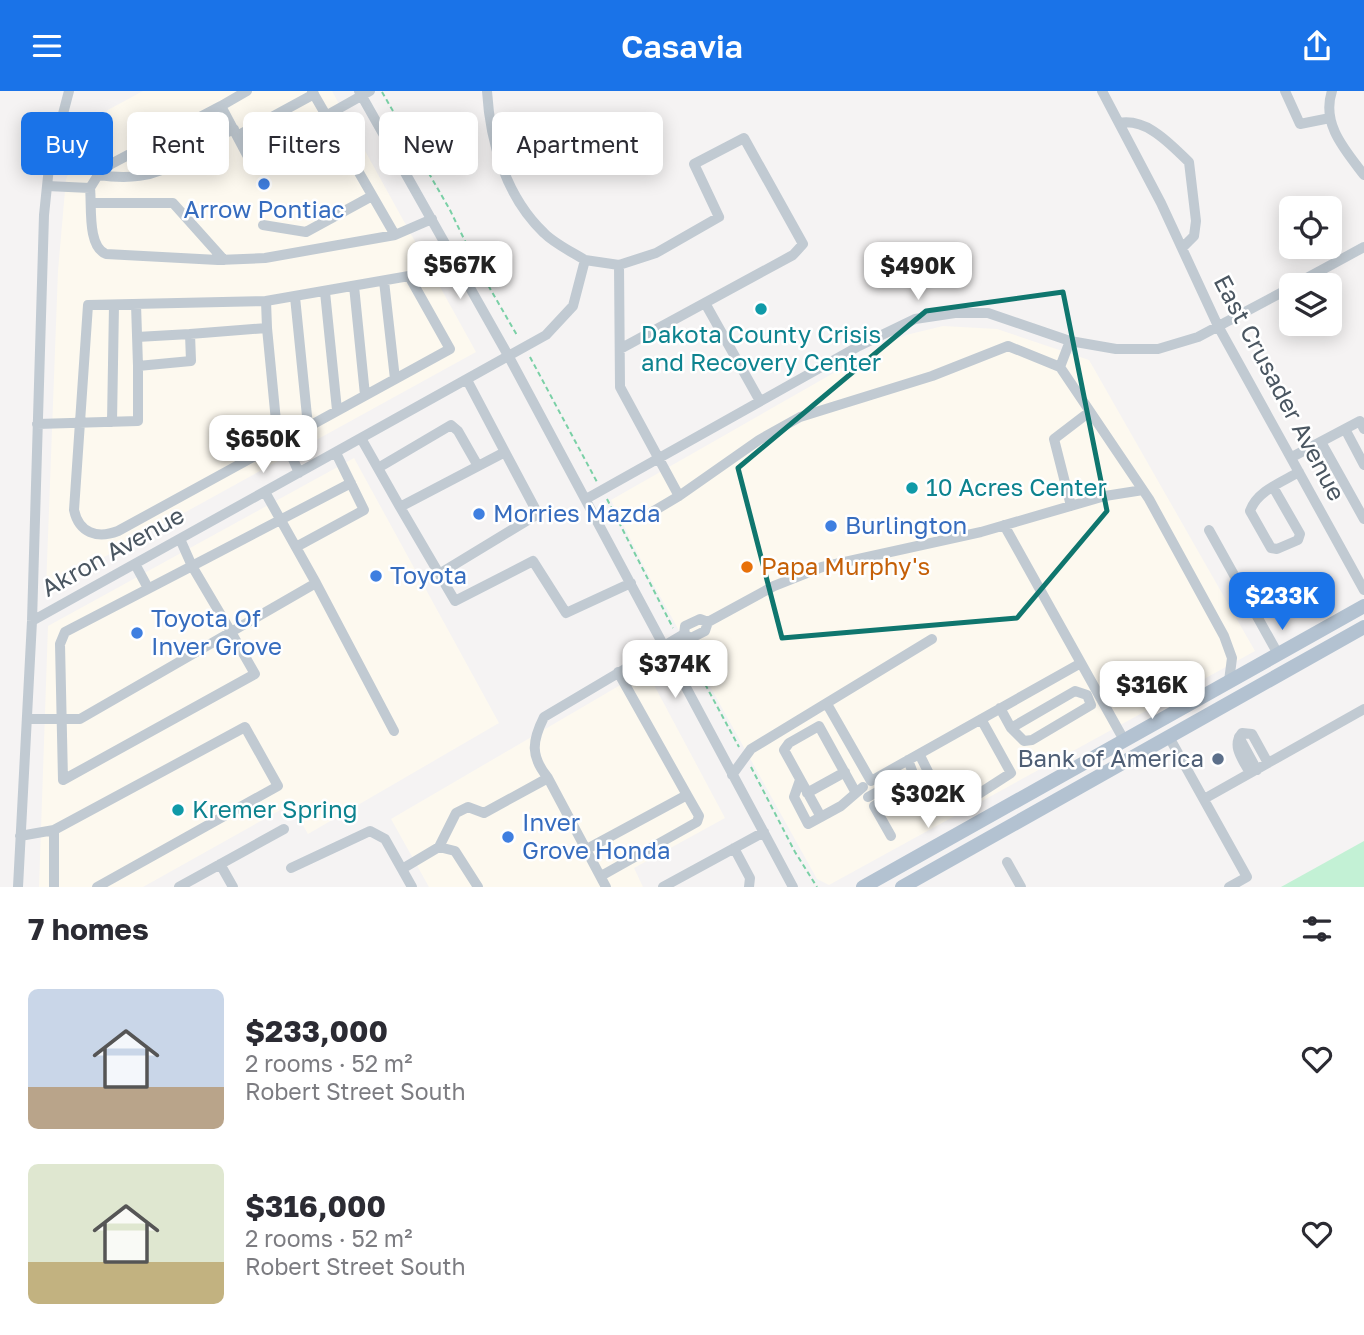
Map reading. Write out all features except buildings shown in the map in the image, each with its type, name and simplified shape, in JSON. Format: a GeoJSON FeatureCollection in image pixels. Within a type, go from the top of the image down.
{"type":"FeatureCollection","features":[{"type":"Feature","properties":{"kind":"main road"},"geometry":{"type":"LineString","coordinates":[[863,887],[1364,606]]}},
{"type":"Feature","properties":{"kind":"main road"},"geometry":{"type":"LineString","coordinates":[[902,887],[923,882],[1117,766],[1364,627]]}},
{"type":"Feature","properties":{"kind":"main road"},"geometry":{"type":"LineString","coordinates":[[1169,737],[1168,728],[1175,711]]}},
{"type":"Feature","properties":{"kind":"main road"},"geometry":{"type":"LineString","coordinates":[[1117,766],[1123,754],[1124,740]]}},
{"type":"Feature","properties":{"kind":"street"},"geometry":{"type":"LineString","coordinates":[[18,887],[32,621],[47,186],[69,91]]}},
{"type":"Feature","properties":{"kind":"street"},"geometry":{"type":"LineString","coordinates":[[113,163],[247,91]]}},
{"type":"Feature","properties":{"kind":"street"},"geometry":{"type":"LineString","coordinates":[[487,91],[489,131],[511,188],[544,233],[585,260],[620,265],[656,253],[719,216],[694,164],[744,138],[803,244],[799,250],[620,349]]}},
{"type":"Feature","properties":{"kind":"street","name":"East Crusader Avenue"},"geometry":{"type":"LineString","coordinates":[[1102,91],[1161,203],[1218,326],[1364,590]]}},
{"type":"Feature","properties":{"kind":"street"},"geometry":{"type":"LineString","coordinates":[[1285,91],[1300,124],[1330,118]]}},
{"type":"Feature","properties":{"kind":"street"},"geometry":{"type":"LineString","coordinates":[[1332,91],[1327,106],[1334,133],[1364,175]]}},
{"type":"Feature","properties":{"kind":"street"},"geometry":{"type":"LineString","coordinates":[[324,112],[313,92],[235,133],[216,139],[203,138],[187,148],[181,159],[145,177],[98,175],[90,188],[95,243],[100,251],[224,260],[286,255],[395,235],[432,219]]}},
{"type":"Feature","properties":{"kind":"street"},"geometry":{"type":"LineString","coordinates":[[333,112],[364,93],[586,499],[793,887]]}},
{"type":"Feature","properties":{"kind":"street"},"geometry":{"type":"LineString","coordinates":[[221,106],[243,148]]}},
{"type":"Feature","properties":{"kind":"street"},"geometry":{"type":"LineString","coordinates":[[1119,123],[1134,120],[1145,125],[1189,162],[1196,221],[1194,236],[1182,248]]}},
{"type":"Feature","properties":{"kind":"street"},"geometry":{"type":"LineString","coordinates":[[360,175],[395,235]]}},
{"type":"Feature","properties":{"kind":"street"},"geometry":{"type":"LineString","coordinates":[[47,186],[90,188]]}},
{"type":"Feature","properties":{"kind":"street"},"geometry":{"type":"LineString","coordinates":[[263,225],[306,232],[372,196]]}},
{"type":"Feature","properties":{"kind":"street"},"geometry":{"type":"LineString","coordinates":[[92,203],[166,200],[173,203],[224,260]]}},
{"type":"Feature","properties":{"kind":"street"},"geometry":{"type":"LineString","coordinates":[[1317,273],[1364,247]]}},
{"type":"Feature","properties":{"kind":"street","name":"Akron Avenue"},"geometry":{"type":"LineString","coordinates":[[32,621],[362,440],[546,335],[573,306],[585,260]]}},
{"type":"Feature","properties":{"kind":"street"},"geometry":{"type":"LineString","coordinates":[[620,265],[620,387],[680,496]]}},
{"type":"Feature","properties":{"kind":"street"},"geometry":{"type":"LineString","coordinates":[[409,276],[450,349],[118,531],[98,535],[85,530],[76,520],[74,510],[88,305],[266,301],[383,281],[409,276]]}},
{"type":"Feature","properties":{"kind":"street"},"geometry":{"type":"LineString","coordinates":[[383,281],[395,379]]}},
{"type":"Feature","properties":{"kind":"street"},"geometry":{"type":"LineString","coordinates":[[354,286],[365,395]]}},
{"type":"Feature","properties":{"kind":"street"},"geometry":{"type":"LineString","coordinates":[[325,292],[337,410]]}},
{"type":"Feature","properties":{"kind":"street"},"geometry":{"type":"LineString","coordinates":[[586,499],[760,401],[915,319],[955,313],[988,313],[1070,341],[1116,349],[1158,349],[1198,337],[1279,293]]}},
{"type":"Feature","properties":{"kind":"street"},"geometry":{"type":"LineString","coordinates":[[295,297],[308,426]]}},
{"type":"Feature","properties":{"kind":"street"},"geometry":{"type":"LineString","coordinates":[[266,301],[278,442],[293,459],[299,473]]}},
{"type":"Feature","properties":{"kind":"street"},"geometry":{"type":"LineString","coordinates":[[705,303],[760,401]]}},
{"type":"Feature","properties":{"kind":"street"},"geometry":{"type":"LineString","coordinates":[[37,424],[138,421],[136,304]]}},
{"type":"Feature","properties":{"kind":"street"},"geometry":{"type":"LineString","coordinates":[[112,422],[114,305]]}},
{"type":"Feature","properties":{"kind":"street"},"geometry":{"type":"LineString","coordinates":[[137,337],[267,328]]}},
{"type":"Feature","properties":{"kind":"street"},"geometry":{"type":"LineString","coordinates":[[138,366],[191,361],[190,334]]}},
{"type":"Feature","properties":{"kind":"street"},"geometry":{"type":"LineString","coordinates":[[1060,366],[1070,341]]}},
{"type":"Feature","properties":{"kind":"street"},"geometry":{"type":"LineString","coordinates":[[647,515],[680,496],[759,440],[800,417],[932,376],[1008,346],[1060,366],[1088,413],[1143,489],[1228,643],[1232,658],[1229,681]]}},
{"type":"Feature","properties":{"kind":"street"},"geometry":{"type":"LineString","coordinates":[[439,574],[538,514],[467,380]]}},
{"type":"Feature","properties":{"kind":"street"},"geometry":{"type":"LineString","coordinates":[[1071,506],[1054,439],[1088,413]]}},
{"type":"Feature","properties":{"kind":"street"},"geometry":{"type":"LineString","coordinates":[[1292,457],[1360,421],[1364,429]]}},
{"type":"Feature","properties":{"kind":"street"},"geometry":{"type":"LineString","coordinates":[[378,468],[451,425],[478,466]]}},
{"type":"Feature","properties":{"kind":"street"},"geometry":{"type":"LineString","coordinates":[[1345,429],[1364,465]]}},
{"type":"Feature","properties":{"kind":"street"},"geometry":{"type":"LineString","coordinates":[[362,440],[455,601],[533,561],[566,613],[631,583]]}},
{"type":"Feature","properties":{"kind":"street"},"geometry":{"type":"LineString","coordinates":[[1321,442],[1364,519]]}},
{"type":"Feature","properties":{"kind":"street"},"geometry":{"type":"LineString","coordinates":[[400,507],[505,452]]}},
{"type":"Feature","properties":{"kind":"street"},"geometry":{"type":"LineString","coordinates":[[296,547],[364,510],[336,453]]}},
{"type":"Feature","properties":{"kind":"street"},"geometry":{"type":"LineString","coordinates":[[1273,487],[1300,534],[1298,540],[1277,549],[1271,548],[1250,511],[1253,503],[1273,487],[1299,471]]}},
{"type":"Feature","properties":{"kind":"street"},"geometry":{"type":"LineString","coordinates":[[180,539],[192,566],[255,674],[63,780],[60,643],[65,632],[148,588],[192,566],[281,521],[351,483]]}},
{"type":"Feature","properties":{"kind":"street"},"geometry":{"type":"LineString","coordinates":[[606,887],[548,778],[536,763],[535,735],[544,717],[684,634],[685,626],[700,619],[708,622],[774,586],[822,567],[1004,525],[1143,489]]}},
{"type":"Feature","properties":{"kind":"street"},"geometry":{"type":"LineString","coordinates":[[265,492],[394,731]]}},
{"type":"Feature","properties":{"kind":"street"},"geometry":{"type":"LineString","coordinates":[[1004,525],[1124,740]]}},
{"type":"Feature","properties":{"kind":"street"},"geometry":{"type":"LineString","coordinates":[[1209,530],[1278,654]]}},
{"type":"Feature","properties":{"kind":"street"},"geometry":{"type":"LineString","coordinates":[[135,564],[148,588]]}},
{"type":"Feature","properties":{"kind":"street"},"geometry":{"type":"LineString","coordinates":[[27,719],[80,719],[316,583]]}},
{"type":"Feature","properties":{"kind":"street"},"geometry":{"type":"LineString","coordinates":[[732,775],[747,752],[932,639]]}},
{"type":"Feature","properties":{"kind":"street"},"geometry":{"type":"LineString","coordinates":[[866,793],[908,760],[1081,663]]}},
{"type":"Feature","properties":{"kind":"street"},"geometry":{"type":"LineString","coordinates":[[601,876],[697,822],[699,816],[618,672]]}},
{"type":"Feature","properties":{"kind":"street"},"geometry":{"type":"LineString","coordinates":[[1055,678],[1066,697]]}},
{"type":"Feature","properties":{"kind":"street"},"geometry":{"type":"LineString","coordinates":[[1000,708],[1012,728],[1024,741],[1032,740],[1090,705],[1087,695],[1081,691],[1066,697],[1012,728]]}},
{"type":"Feature","properties":{"kind":"street"},"geometry":{"type":"LineString","coordinates":[[827,704],[866,793],[891,836]]}},
{"type":"Feature","properties":{"kind":"street"},"geometry":{"type":"LineString","coordinates":[[1204,799],[1364,709]]}},
{"type":"Feature","properties":{"kind":"street"},"geometry":{"type":"LineString","coordinates":[[919,754],[942,796],[948,802],[963,804],[1011,773],[981,719]]}},
{"type":"Feature","properties":{"kind":"street"},"geometry":{"type":"LineString","coordinates":[[821,817],[784,747],[819,726],[845,772],[866,793]]}},
{"type":"Feature","properties":{"kind":"street"},"geometry":{"type":"LineString","coordinates":[[20,836],[54,830],[244,727],[278,786],[97,887]]}},
{"type":"Feature","properties":{"kind":"street"},"geometry":{"type":"LineString","coordinates":[[1254,772],[1239,737],[1247,731],[1252,734],[1268,763]]}},
{"type":"Feature","properties":{"kind":"street"},"geometry":{"type":"LineString","coordinates":[[1169,737],[1247,877],[1228,887]]}},
{"type":"Feature","properties":{"kind":"street"},"geometry":{"type":"LineString","coordinates":[[904,777],[908,760]]}},
{"type":"Feature","properties":{"kind":"street"},"geometry":{"type":"LineString","coordinates":[[807,793],[845,772]]}},
{"type":"Feature","properties":{"kind":"street"},"geometry":{"type":"LineString","coordinates":[[800,780],[794,797],[808,824],[866,793],[904,777],[916,781],[866,793]]}},
{"type":"Feature","properties":{"kind":"street"},"geometry":{"type":"LineString","coordinates":[[402,869],[439,847],[456,814],[468,807],[484,813],[548,778]]}},
{"type":"Feature","properties":{"kind":"street"},"geometry":{"type":"LineString","coordinates":[[587,849],[687,795]]}},
{"type":"Feature","properties":{"kind":"street"},"geometry":{"type":"LineString","coordinates":[[179,887],[198,883],[220,864],[284,829]]}},
{"type":"Feature","properties":{"kind":"street"},"geometry":{"type":"LineString","coordinates":[[54,830],[54,887]]}},
{"type":"Feature","properties":{"kind":"street"},"geometry":{"type":"LineString","coordinates":[[291,868],[370,831],[385,839],[412,887]]}},
{"type":"Feature","properties":{"kind":"street"},"geometry":{"type":"LineString","coordinates":[[663,887],[764,832]]}},
{"type":"Feature","properties":{"kind":"street"},"geometry":{"type":"LineString","coordinates":[[439,847],[455,851],[478,887]]}},
{"type":"Feature","properties":{"kind":"street"},"geometry":{"type":"LineString","coordinates":[[734,848],[750,878],[748,887]]}},
{"type":"Feature","properties":{"kind":"street"},"geometry":{"type":"LineString","coordinates":[[1007,862],[1021,887]]}},
{"type":"Feature","properties":{"kind":"street"},"geometry":{"type":"LineString","coordinates":[[220,864],[233,887]]}},
{"type":"Feature","properties":{"kind":"path"},"geometry":{"type":"LineString","coordinates":[[381,91],[444,199],[477,266],[517,335]]}},
{"type":"Feature","properties":{"kind":"path"},"geometry":{"type":"LineString","coordinates":[[532,360],[592,473]]}},
{"type":"Feature","properties":{"kind":"path"},"geometry":{"type":"LineString","coordinates":[[609,502],[668,618]]}},
{"type":"Feature","properties":{"kind":"path"},"geometry":{"type":"LineString","coordinates":[[691,658],[740,750]]}},
{"type":"Feature","properties":{"kind":"path"},"geometry":{"type":"LineString","coordinates":[[748,761],[795,852],[817,887]]}},
{"type":"Feature","properties":{"kind":"highlighted area"},"geometry":{"type":"Polygon","coordinates":[[[1063,292],[1107,511],[1017,618],[782,638],[738,468],[926,311],[1063,292]]]}},
{"type":"Feature","properties":{"kind":"shaded area"},"geometry":{"type":"Polygon","coordinates":[[[143,91],[332,91],[344,112],[243,112],[243,175],[365,175],[365,151],[476,352],[46,589],[58,271],[66,179],[68,175],[113,175],[113,112],[104,112],[143,91]]]}},
{"type":"Feature","properties":{"kind":"shaded area","name":"10 Acres Center"},"geometry":{"type":"Polygon","coordinates":[[[943,326],[997,329],[1089,360],[1255,651],[829,885],[817,879],[651,580],[611,500],[881,346],[906,335],[943,326]]]}},
{"type":"Feature","properties":{"kind":"shaded area"},"geometry":{"type":"Polygon","coordinates":[[[354,458],[499,723],[308,834],[291,804],[143,887],[39,887],[48,626],[354,458]]]}},
{"type":"Feature","properties":{"kind":"shaded area"},"geometry":{"type":"Polygon","coordinates":[[[646,670],[725,818],[634,868],[643,887],[429,887],[391,819],[646,670]]]}},
{"type":"Feature","properties":{"kind":"green space"},"geometry":{"type":"Polygon","coordinates":[[[1364,841],[1364,887],[1281,887],[1364,841]]]}},
{"type":"Feature","properties":{"kind":"place","name":"Arrow Pontiac"},"geometry":{"type":"Point","coordinates":[264,184]}},
{"type":"Feature","properties":{"kind":"place","name":"Dakota County Crisis and Recovery Center"},"geometry":{"type":"Point","coordinates":[761,309]}},
{"type":"Feature","properties":{"kind":"place","name":"10 Acres Center"},"geometry":{"type":"Point","coordinates":[912,488]}},
{"type":"Feature","properties":{"kind":"place","name":"Morries Mazda"},"geometry":{"type":"Point","coordinates":[479,514]}},
{"type":"Feature","properties":{"kind":"place","name":"Burlington"},"geometry":{"type":"Point","coordinates":[831,526]}},
{"type":"Feature","properties":{"kind":"place","name":"Papa Murphy's"},"geometry":{"type":"Point","coordinates":[747,567]}},
{"type":"Feature","properties":{"kind":"place","name":"Toyota"},"geometry":{"type":"Point","coordinates":[376,576]}},
{"type":"Feature","properties":{"kind":"place","name":"Toyota Of Inver Grove"},"geometry":{"type":"Point","coordinates":[137,633]}},
{"type":"Feature","properties":{"kind":"place","name":"Bank of America"},"geometry":{"type":"Point","coordinates":[1218,759]}},
{"type":"Feature","properties":{"kind":"place","name":"Kremer Spring"},"geometry":{"type":"Point","coordinates":[178,810]}},
{"type":"Feature","properties":{"kind":"place","name":"Inver Grove Honda"},"geometry":{"type":"Point","coordinates":[508,837]}}]}
